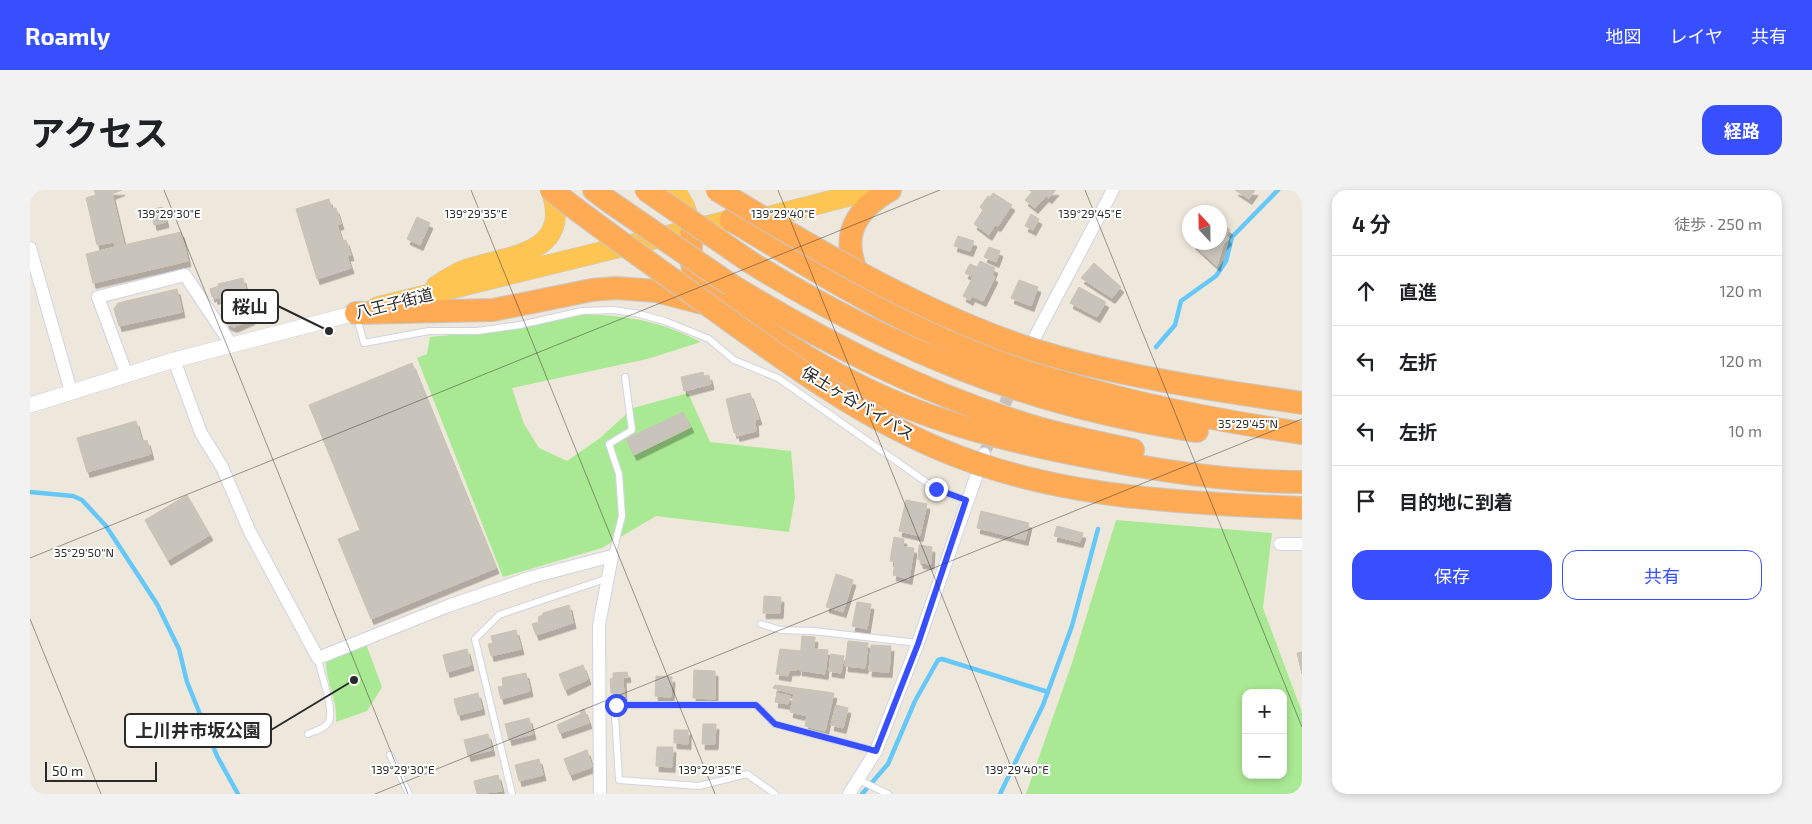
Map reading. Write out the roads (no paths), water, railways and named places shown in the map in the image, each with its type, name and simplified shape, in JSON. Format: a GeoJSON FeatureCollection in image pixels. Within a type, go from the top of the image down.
{"type":"FeatureCollection","features":[{"type":"Feature","properties":{"kind":"highway"},"geometry":{"type":"LineString","coordinates":[[416,298],[462,271],[521,256],[535,249],[551,230],[555,219],[556,203],[551,190]]}},
{"type":"Feature","properties":{"kind":"highway","name":"保土ヶ谷バイパス"},"geometry":{"type":"LineString","coordinates":[[551,190],[814,379],[884,422],[918,439],[998,470],[1070,488],[1145,499],[1302,508]]}},
{"type":"Feature","properties":{"kind":"highway"},"geometry":{"type":"LineString","coordinates":[[564,190],[614,227],[644,241]]}},
{"type":"Feature","properties":{"kind":"highway"},"geometry":{"type":"LineString","coordinates":[[646,190],[750,262],[835,312],[896,343],[942,362],[1034,396],[1098,414],[1158,425],[1302,443]]}},
{"type":"Feature","properties":{"kind":"highway"},"geometry":{"type":"LineString","coordinates":[[675,190],[685,207],[692,229],[692,266],[697,279],[717,299],[765,331],[863,388],[925,413],[987,433],[1063,452],[1146,468],[1229,478],[1302,482]]}},
{"type":"Feature","properties":{"kind":"highway"},"geometry":{"type":"LineString","coordinates":[[717,190],[822,254],[904,296],[1000,338],[1103,369],[1173,384],[1302,403]]}},
{"type":"Feature","properties":{"kind":"highway","name":"八王子街道"},"geometry":{"type":"LineString","coordinates":[[731,220],[741,210],[819,190]]}},
{"type":"Feature","properties":{"kind":"highway","name":"八王子街道"},"geometry":{"type":"LineString","coordinates":[[356,313],[692,229],[731,220],[747,222],[873,190]]}},
{"type":"Feature","properties":{"kind":"highway"},"geometry":{"type":"LineString","coordinates":[[878,305],[862,282],[851,259],[850,241],[854,224],[862,210],[875,198],[890,190]]}},
{"type":"Feature","properties":{"kind":"highway"},"geometry":{"type":"LineString","coordinates":[[602,196],[731,285],[812,332],[872,364],[970,405],[1023,423],[1147,453],[1239,467],[1302,473]]}},
{"type":"Feature","properties":{"kind":"highway"},"geometry":{"type":"LineString","coordinates":[[731,220],[878,305],[922,328],[1053,379],[1098,393],[1168,410],[1302,433]]}},
{"type":"Feature","properties":{"kind":"highway"},"geometry":{"type":"LineString","coordinates":[[356,313],[493,310],[592,290],[616,288],[656,291],[681,296],[721,310],[765,331]]}},
{"type":"Feature","properties":{"kind":"street"},"geometry":{"type":"LineString","coordinates":[[1027,352],[1113,190]]}},
{"type":"Feature","properties":{"kind":"street"},"geometry":{"type":"LineString","coordinates":[[30,248],[71,391]]}},
{"type":"Feature","properties":{"kind":"street"},"geometry":{"type":"LineString","coordinates":[[126,373],[98,297],[185,275],[231,344]]}},
{"type":"Feature","properties":{"kind":"street","name":"八王子街道"},"geometry":{"type":"LineString","coordinates":[[30,405],[126,373],[231,344],[356,313]]}},
{"type":"Feature","properties":{"kind":"street"},"geometry":{"type":"LineString","coordinates":[[174,360],[201,433],[222,467],[249,530],[318,658],[448,606],[532,577],[612,556],[598,625],[600,794]]}},
{"type":"Feature","properties":{"kind":"street"},"geometry":{"type":"LineString","coordinates":[[849,794],[876,751],[918,644],[966,500],[984,454]]}},
{"type":"Feature","properties":{"kind":"street"},"geometry":{"type":"LineString","coordinates":[[1280,544],[1302,544]]}},
{"type":"Feature","properties":{"kind":"lane"},"geometry":{"type":"LineString","coordinates":[[356,313],[364,343],[429,331],[477,331],[512,326],[582,311],[614,310],[666,321],[708,339],[734,360],[778,378],[936,489],[966,500]]}},
{"type":"Feature","properties":{"kind":"lane"},"geometry":{"type":"LineString","coordinates":[[612,556],[622,516],[620,474],[609,444],[632,430],[625,377]]}},
{"type":"Feature","properties":{"kind":"lane"},"geometry":{"type":"LineString","coordinates":[[512,794],[475,639],[499,614],[608,578]]}},
{"type":"Feature","properties":{"kind":"lane"},"geometry":{"type":"LineString","coordinates":[[761,624],[781,630],[813,631],[918,644]]}},
{"type":"Feature","properties":{"kind":"lane"},"geometry":{"type":"LineString","coordinates":[[308,734],[323,728],[329,722],[331,713],[320,675],[318,658]]}},
{"type":"Feature","properties":{"kind":"lane"},"geometry":{"type":"LineString","coordinates":[[776,794],[747,774],[699,786],[619,780],[614,715],[616,705],[756,705],[775,724],[876,751]]}},
{"type":"Feature","properties":{"kind":"lane"},"geometry":{"type":"LineString","coordinates":[[390,755],[409,794]]}},
{"type":"Feature","properties":{"kind":"lane"},"geometry":{"type":"LineString","coordinates":[[859,780],[888,794]]}},
{"type":"Feature","properties":{"kind":"waterway"},"geometry":{"type":"LineString","coordinates":[[1156,347],[1175,325],[1181,301],[1216,276],[1226,261],[1232,237],[1278,190]]}},
{"type":"Feature","properties":{"kind":"waterway"},"geometry":{"type":"LineString","coordinates":[[30,492],[73,496],[82,500],[106,526],[157,604],[179,649],[187,682],[217,756],[238,794]]}},
{"type":"Feature","properties":{"kind":"waterway"},"geometry":{"type":"LineString","coordinates":[[1000,794],[1043,705],[1072,626],[1098,529]]}},
{"type":"Feature","properties":{"kind":"waterway"},"geometry":{"type":"LineString","coordinates":[[862,794],[888,764],[915,701],[938,660],[942,659],[1048,692]]}},
{"type":"Feature","properties":{"kind":"tunnel"},"geometry":{"type":"LineString","coordinates":[[984,454],[1014,382]]}},
{"type":"Feature","properties":{"kind":"place","name":"桜山"},"geometry":{"type":"Point","coordinates":[329,331]}},
{"type":"Feature","properties":{"kind":"place","name":"上川井市坂公園"},"geometry":{"type":"Point","coordinates":[354,680]}}]}
